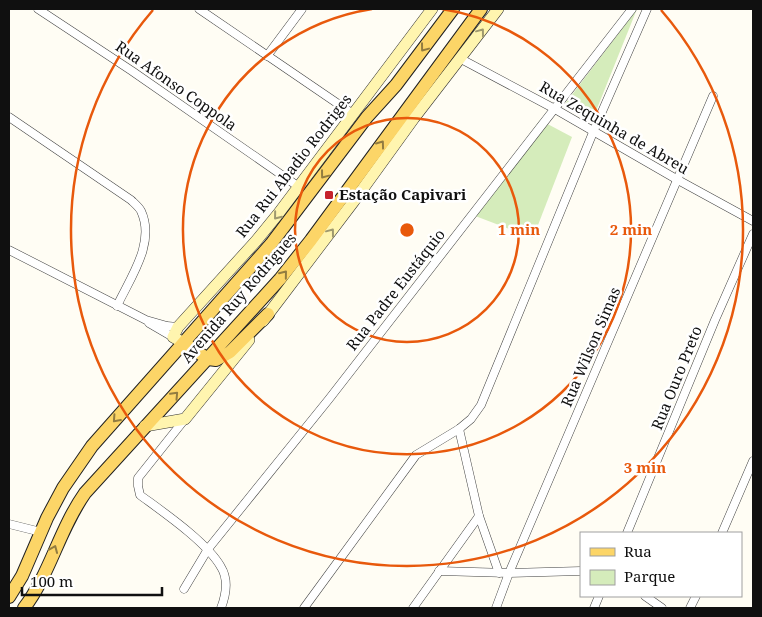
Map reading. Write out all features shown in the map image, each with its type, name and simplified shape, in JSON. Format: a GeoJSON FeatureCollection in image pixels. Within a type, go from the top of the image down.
{"type":"FeatureCollection","features":[{"type":"Feature","properties":{"kind":"main road","name":"Avenida Ruy Rodrigues"},"geometry":{"type":"LineString","coordinates":[[9,597],[22,576],[63,488],[92,446],[178,335],[272,244],[367,117],[396,85],[453,9]]}},
{"type":"Feature","properties":{"kind":"main road","name":"Avenida Ruy Rodrigues"},"geometry":{"type":"LineString","coordinates":[[24,608],[38,587],[75,508],[90,486],[274,286],[311,240],[481,9]]}},
{"type":"Feature","properties":{"kind":"main road"},"geometry":{"type":"LineString","coordinates":[[178,335],[208,359],[216,360],[230,352],[268,314]]}},
{"type":"Feature","properties":{"kind":"street","name":"Rua Afonso Coppola"},"geometry":{"type":"LineString","coordinates":[[38,9],[132,71],[298,187]]}},
{"type":"Feature","properties":{"kind":"street"},"geometry":{"type":"LineString","coordinates":[[199,9],[353,114]]}},
{"type":"Feature","properties":{"kind":"street"},"geometry":{"type":"LineString","coordinates":[[267,56],[302,9]]}},
{"type":"Feature","properties":{"kind":"street","name":"Rua Rui Abadio Rodriges"},"geometry":{"type":"LineString","coordinates":[[178,335],[256,241],[432,9]]}},
{"type":"Feature","properties":{"kind":"street"},"geometry":{"type":"LineString","coordinates":[[221,608],[227,592],[222,568],[208,549],[140,495],[138,478],[268,314],[498,9]]}},
{"type":"Feature","properties":{"kind":"street","name":"Rua Padre Eustáquio"},"geometry":{"type":"LineString","coordinates":[[184,590],[208,549],[335,391],[632,9]]}},
{"type":"Feature","properties":{"kind":"street"},"geometry":{"type":"LineString","coordinates":[[304,608],[416,455],[471,420],[481,405],[594,130],[647,9]]}},
{"type":"Feature","properties":{"kind":"street","name":"Rua Zequinha de Abreu"},"geometry":{"type":"LineString","coordinates":[[461,58],[555,108],[678,180],[753,221]]}},
{"type":"Feature","properties":{"kind":"street","name":"Rua Wilson Simas"},"geometry":{"type":"LineString","coordinates":[[496,608],[509,573],[713,96]]}},
{"type":"Feature","properties":{"kind":"street"},"geometry":{"type":"LineString","coordinates":[[9,117],[130,200],[141,210],[146,227],[145,248],[117,306]]}},
{"type":"Feature","properties":{"kind":"street","name":"Rua Ouro Preto"},"geometry":{"type":"LineString","coordinates":[[627,532],[715,320],[753,234]]}},
{"type":"Feature","properties":{"kind":"street"},"geometry":{"type":"LineString","coordinates":[[9,250],[146,320],[168,326],[178,335]]}},
{"type":"Feature","properties":{"kind":"street"},"geometry":{"type":"LineString","coordinates":[[145,426],[185,419]]}},
{"type":"Feature","properties":{"kind":"street"},"geometry":{"type":"LineString","coordinates":[[459,429],[479,516],[499,573]]}},
{"type":"Feature","properties":{"kind":"street"},"geometry":{"type":"LineString","coordinates":[[722,532],[753,461]]}},
{"type":"Feature","properties":{"kind":"street"},"geometry":{"type":"LineString","coordinates":[[413,608],[479,516]]}},
{"type":"Feature","properties":{"kind":"street"},"geometry":{"type":"LineString","coordinates":[[9,524],[41,532]]}},
{"type":"Feature","properties":{"kind":"street"},"geometry":{"type":"LineString","coordinates":[[439,571],[499,573],[580,571]]}},
{"type":"Feature","properties":{"kind":"street"},"geometry":{"type":"LineString","coordinates":[[646,597],[662,608]]}},
{"type":"Feature","properties":{"kind":"green space"},"geometry":{"type":"Polygon","coordinates":[[[637,9],[592,121],[565,104],[637,9]]]}},
{"type":"Feature","properties":{"kind":"green space"},"geometry":{"type":"Polygon","coordinates":[[[540,120],[572,137],[533,238],[470,214],[540,120]]]}},
{"type":"Feature","properties":{"kind":"place","name":"Estação Capivari"},"geometry":{"type":"Point","coordinates":[329,195]}}]}
